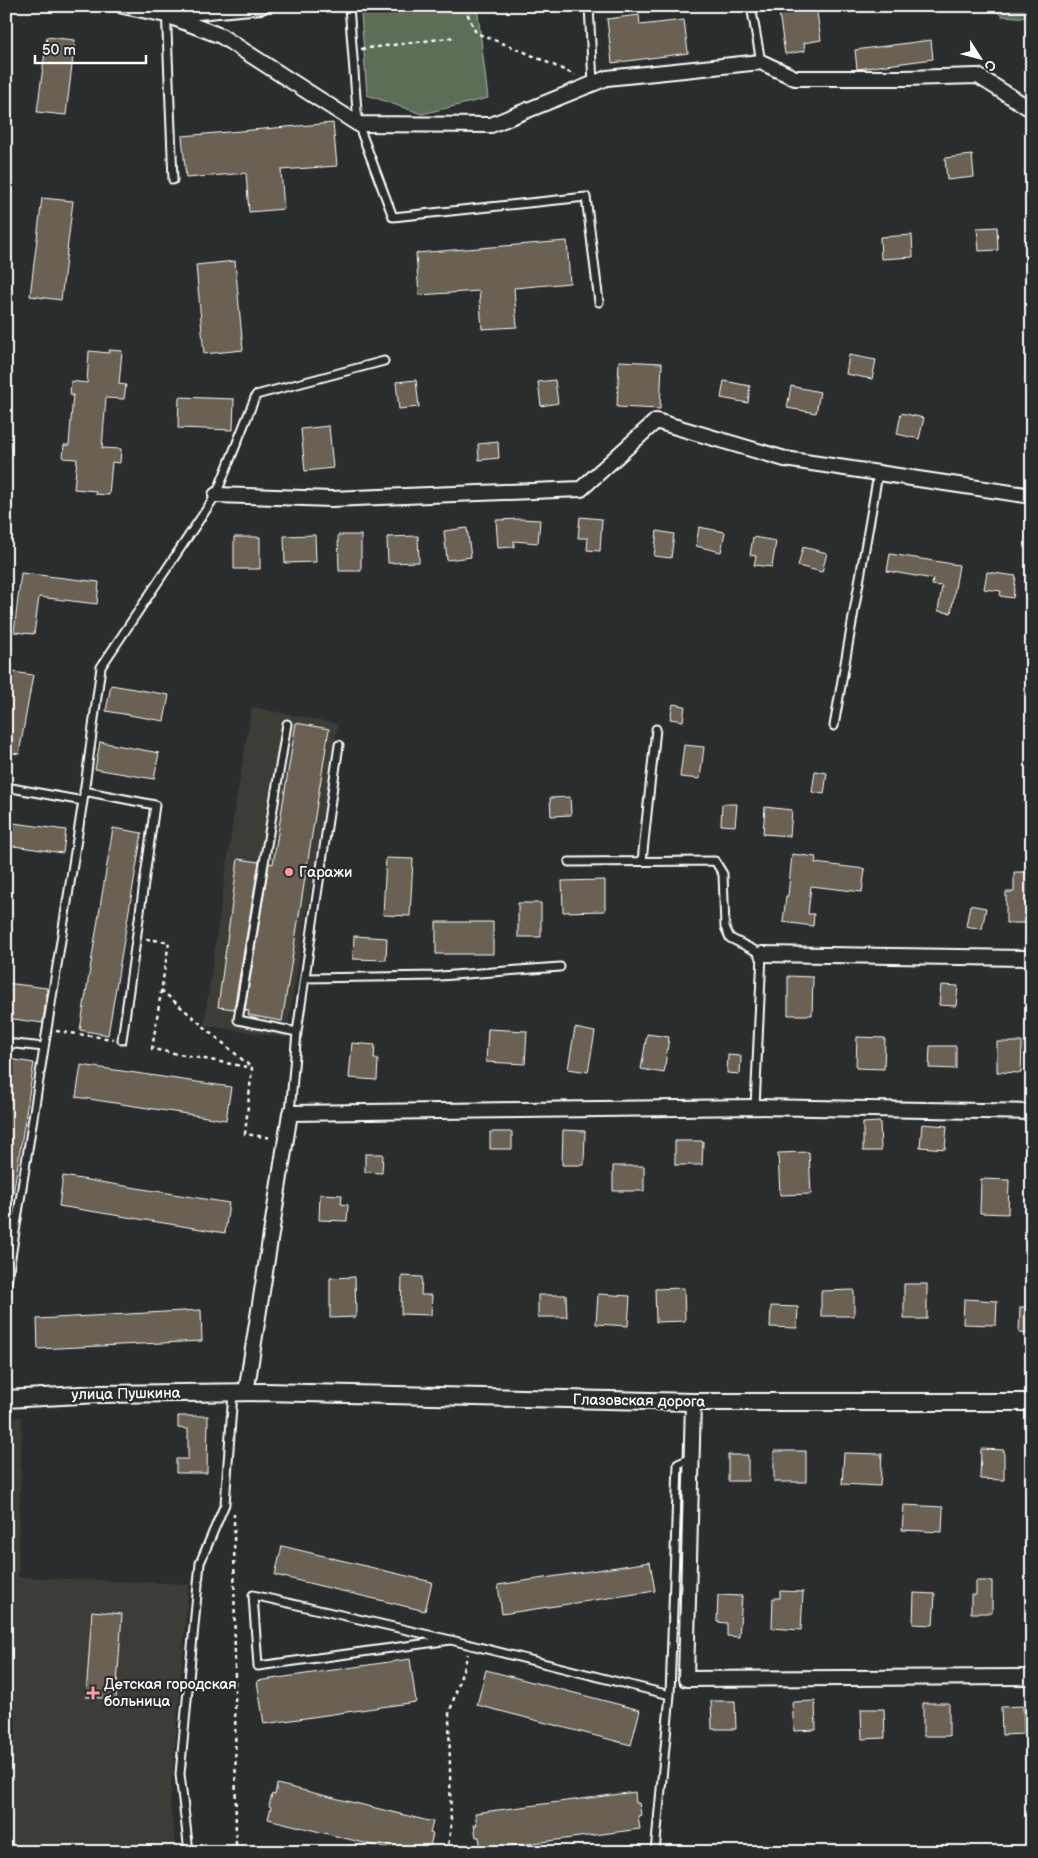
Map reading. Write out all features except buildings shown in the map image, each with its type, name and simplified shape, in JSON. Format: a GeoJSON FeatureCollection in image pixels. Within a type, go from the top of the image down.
{"type":"FeatureCollection","features":[{"type":"Feature","properties":{"kind":"street"},"geometry":{"type":"LineString","coordinates":[[123,6],[166,11],[262,6]]}},
{"type":"Feature","properties":{"kind":"street"},"geometry":{"type":"LineString","coordinates":[[166,11],[221,36],[358,124],[491,125],[608,78],[761,62],[795,78],[978,76],[1032,110]]}},
{"type":"Feature","properties":{"kind":"street"},"geometry":{"type":"LineString","coordinates":[[216,494],[331,499],[581,489],[656,421],[785,459],[1032,496]]}},
{"type":"Feature","properties":{"kind":"street"},"geometry":{"type":"LineString","coordinates":[[762,954],[1032,958]]}},
{"type":"Feature","properties":{"kind":"street"},"geometry":{"type":"LineString","coordinates":[[240,1393],[290,1114],[754,1107],[1032,1112]]}},
{"type":"Feature","properties":{"kind":"street","name":"улица Пушкина"},"geometry":{"type":"LineString","coordinates":[[6,1399],[99,1394],[240,1393]]}},
{"type":"Feature","properties":{"kind":"street","name":"Глазовская дорога"},"geometry":{"type":"LineString","coordinates":[[240,1393],[693,1402],[1032,1402]]}},
{"type":"Feature","properties":{"kind":"street"},"geometry":{"type":"LineString","coordinates":[[693,1402],[686,1679],[1032,1677]]}},
{"type":"Feature","properties":{"kind":"lane"},"geometry":{"type":"LineString","coordinates":[[349,6],[358,124],[393,217],[586,198],[599,302]]}},
{"type":"Feature","properties":{"kind":"lane"},"geometry":{"type":"LineString","coordinates":[[590,6],[593,84]]}},
{"type":"Feature","properties":{"kind":"lane"},"geometry":{"type":"LineString","coordinates":[[752,6],[761,62]]}},
{"type":"Feature","properties":{"kind":"lane"},"geometry":{"type":"LineString","coordinates":[[166,11],[173,180]]}},
{"type":"Feature","properties":{"kind":"lane"},"geometry":{"type":"LineString","coordinates":[[6,1289],[83,801],[101,667],[216,494],[256,395],[384,361]]}},
{"type":"Feature","properties":{"kind":"lane"},"geometry":{"type":"LineString","coordinates":[[834,726],[878,474]]}},
{"type":"Feature","properties":{"kind":"lane"},"geometry":{"type":"LineString","coordinates":[[287,724],[238,1020],[297,1032]]}},
{"type":"Feature","properties":{"kind":"lane"},"geometry":{"type":"LineString","coordinates":[[642,861],[656,730]]}},
{"type":"Feature","properties":{"kind":"lane"},"geometry":{"type":"LineString","coordinates":[[290,1114],[297,1032],[339,745]]}},
{"type":"Feature","properties":{"kind":"lane"},"geometry":{"type":"LineString","coordinates":[[6,787],[83,801]]}},
{"type":"Feature","properties":{"kind":"lane"},"geometry":{"type":"LineString","coordinates":[[84,791],[155,805],[122,1040]]}},
{"type":"Feature","properties":{"kind":"lane"},"geometry":{"type":"LineString","coordinates":[[568,862],[716,861],[723,874],[725,927],[730,938],[762,954],[754,1107]]}},
{"type":"Feature","properties":{"kind":"lane"},"geometry":{"type":"LineString","coordinates":[[305,978],[440,976],[560,967]]}},
{"type":"Feature","properties":{"kind":"lane"},"geometry":{"type":"LineString","coordinates":[[6,1043],[44,1047]]}},
{"type":"Feature","properties":{"kind":"lane"},"geometry":{"type":"LineString","coordinates":[[189,1852],[180,1774],[200,1563],[225,1504],[240,1393]]}},
{"type":"Feature","properties":{"kind":"lane"},"geometry":{"type":"LineString","coordinates":[[655,1852],[670,1695],[678,1464],[692,1458]]}},
{"type":"Feature","properties":{"kind":"lane"},"geometry":{"type":"LineString","coordinates":[[451,1640],[258,1666],[253,1595],[471,1644],[670,1695]]}},
{"type":"Feature","properties":{"kind":"path"},"geometry":{"type":"LineString","coordinates":[[467,6],[468,15],[476,33],[520,50],[593,84]]}},
{"type":"Feature","properties":{"kind":"path"},"geometry":{"type":"LineString","coordinates":[[352,50],[456,37]]}},
{"type":"Feature","properties":{"kind":"path"},"geometry":{"type":"LineString","coordinates":[[136,938],[169,942],[152,1049],[252,1068]]}},
{"type":"Feature","properties":{"kind":"path"},"geometry":{"type":"LineString","coordinates":[[161,990],[252,1068]]}},
{"type":"Feature","properties":{"kind":"path"},"geometry":{"type":"LineString","coordinates":[[47,1029],[122,1040]]}},
{"type":"Feature","properties":{"kind":"path"},"geometry":{"type":"LineString","coordinates":[[252,1068],[245,1134],[286,1140]]}},
{"type":"Feature","properties":{"kind":"path"},"geometry":{"type":"LineString","coordinates":[[225,1504],[234,1512],[236,1852]]}},
{"type":"Feature","properties":{"kind":"path"},"geometry":{"type":"LineString","coordinates":[[447,1852],[452,1826],[449,1714],[471,1644]]}},
{"type":"Feature","properties":{"kind":"shaded area"},"geometry":{"type":"Polygon","coordinates":[[[252,707],[338,724],[286,1038],[204,1025],[234,814],[252,707]]]}},
{"type":"Feature","properties":{"kind":"shaded area","name":"Детская городская больница"},"geometry":{"type":"Polygon","coordinates":[[[22,1417],[18,1577],[189,1584],[170,1803],[176,1852],[6,1852],[6,1418],[22,1417]]]}},
{"type":"Feature","properties":{"kind":"green space"},"geometry":{"type":"Polygon","coordinates":[[[371,6],[477,6],[488,98],[422,114],[367,95],[361,13],[371,6]]]}},
{"type":"Feature","properties":{"kind":"green space"},"geometry":{"type":"Polygon","coordinates":[[[990,6],[1032,6],[1032,18],[1002,16],[990,6]]]}},
{"type":"Feature","properties":{"kind":"place","name":"Гаражи"},"geometry":{"type":"Point","coordinates":[289,872]}},
{"type":"Feature","properties":{"kind":"place","name":"Детская городская больница"},"geometry":{"type":"Point","coordinates":[93,1693]}}]}
